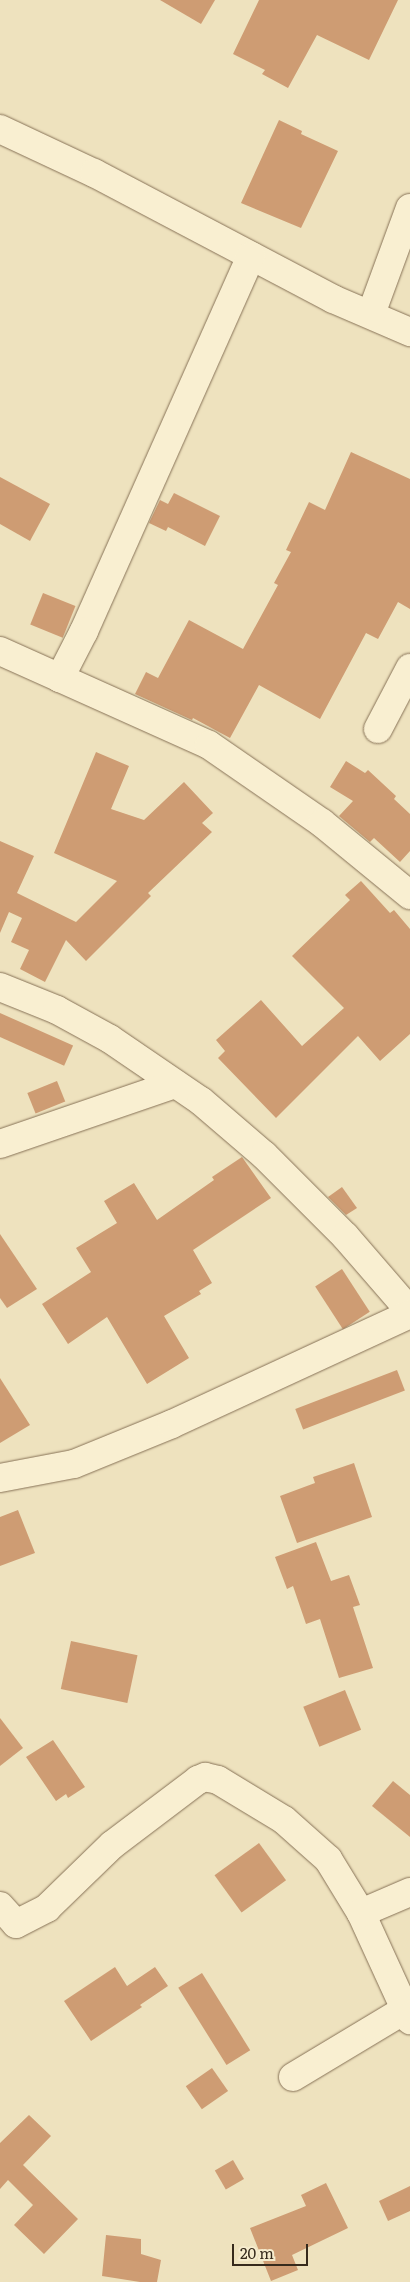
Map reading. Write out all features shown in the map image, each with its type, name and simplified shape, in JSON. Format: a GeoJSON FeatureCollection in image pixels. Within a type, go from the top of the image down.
{"type":"FeatureCollection","features":[{"type":"Feature","properties":{"kind":"street"},"geometry":{"type":"LineString","coordinates":[[0,129],[94,173],[333,299],[410,332]]}},
{"type":"Feature","properties":{"kind":"street"},"geometry":{"type":"LineString","coordinates":[[370,314],[410,208]]}},
{"type":"Feature","properties":{"kind":"street"},"geometry":{"type":"LineString","coordinates":[[60,678],[84,631],[251,256]]}},
{"type":"Feature","properties":{"kind":"street"},"geometry":{"type":"LineString","coordinates":[[0,651],[209,745],[322,823],[410,895]]}},
{"type":"Feature","properties":{"kind":"street"},"geometry":{"type":"LineString","coordinates":[[378,729],[410,668]]}},
{"type":"Feature","properties":{"kind":"street"},"geometry":{"type":"LineString","coordinates":[[0,987],[57,1010],[110,1039],[201,1102],[264,1156],[345,1236],[410,1313],[172,1424],[83,1460],[0,1478]]}},
{"type":"Feature","properties":{"kind":"street"},"geometry":{"type":"LineString","coordinates":[[0,1144],[175,1084]]}},
{"type":"Feature","properties":{"kind":"street"},"geometry":{"type":"LineString","coordinates":[[5,1923],[47,1908],[112,1845],[198,1780],[205,1777],[218,1780],[234,1788],[284,1820],[328,1859],[362,1913],[408,2015],[293,2077]]}},
{"type":"Feature","properties":{"kind":"street"},"geometry":{"type":"LineString","coordinates":[[362,1913],[410,1892]]}},
{"type":"Feature","properties":{"kind":"building"},"geometry":{"type":"Polygon","coordinates":[[[160,0],[215,0],[201,24],[160,0]]]}},
{"type":"Feature","properties":{"kind":"building"},"geometry":{"type":"Polygon","coordinates":[[[259,0],[398,0],[369,60],[317,35],[288,88],[262,74],[265,70],[233,54],[259,0]]]}},
{"type":"Feature","properties":{"kind":"building"},"geometry":{"type":"Polygon","coordinates":[[[279,120],[302,131],[301,134],[338,151],[301,228],[241,203],[279,120]]]}},
{"type":"Feature","properties":{"kind":"building"},"geometry":{"type":"Polygon","coordinates":[[[351,452],[410,479],[410,609],[398,602],[378,639],[366,633],[320,719],[259,685],[230,738],[193,718],[192,720],[135,694],[146,672],[158,678],[189,620],[243,649],[278,585],[274,583],[291,552],[286,550],[309,502],[325,510],[351,452]]]}},
{"type":"Feature","properties":{"kind":"building"},"geometry":{"type":"Polygon","coordinates":[[[0,477],[50,504],[30,541],[0,524],[0,477]]]}},
{"type":"Feature","properties":{"kind":"building"},"geometry":{"type":"Polygon","coordinates":[[[174,493],[220,516],[205,546],[168,527],[166,531],[149,523],[160,500],[168,504],[174,493]]]}},
{"type":"Feature","properties":{"kind":"building"},"geometry":{"type":"Polygon","coordinates":[[[43,593],[75,606],[63,638],[30,625],[43,593]]]}},
{"type":"Feature","properties":{"kind":"building"},"geometry":{"type":"Polygon","coordinates":[[[96,752],[129,766],[111,809],[144,820],[184,782],[213,813],[202,823],[212,832],[148,893],[151,896],[86,961],[66,940],[45,982],[20,969],[29,950],[11,942],[22,918],[9,912],[0,933],[0,841],[34,856],[17,893],[76,922],[117,881],[54,853],[96,752]]]}},
{"type":"Feature","properties":{"kind":"building"},"geometry":{"type":"Polygon","coordinates":[[[346,761],[365,773],[368,770],[396,796],[394,799],[410,814],[410,851],[400,862],[374,838],[370,842],[339,816],[353,801],[330,787],[346,761]]]}},
{"type":"Feature","properties":{"kind":"building"},"geometry":{"type":"Polygon","coordinates":[[[361,881],[390,913],[394,910],[410,929],[410,1034],[380,1061],[358,1036],[276,1118],[218,1058],[225,1051],[216,1040],[261,1000],[302,1046],[344,1008],[292,956],[350,900],[345,895],[361,881]]]}},
{"type":"Feature","properties":{"kind":"building"},"geometry":{"type":"Polygon","coordinates":[[[0,1013],[73,1046],[64,1066],[0,1037],[0,1013]]]}},
{"type":"Feature","properties":{"kind":"building"},"geometry":{"type":"Polygon","coordinates":[[[57,1081],[65,1101],[36,1113],[27,1093],[57,1081]]]}},
{"type":"Feature","properties":{"kind":"building"},"geometry":{"type":"Polygon","coordinates":[[[242,1157],[271,1198],[193,1250],[212,1283],[199,1291],[201,1294],[164,1316],[189,1358],[147,1384],[107,1317],[68,1344],[42,1304],[91,1272],[76,1248],[117,1223],[104,1201],[134,1183],[157,1220],[214,1180],[212,1177],[242,1157]]]}},
{"type":"Feature","properties":{"kind":"building"},"geometry":{"type":"Polygon","coordinates":[[[342,1187],[357,1208],[346,1215],[328,1197],[342,1187]]]}},
{"type":"Feature","properties":{"kind":"building"},"geometry":{"type":"Polygon","coordinates":[[[0,1234],[37,1289],[7,1308],[0,1298],[0,1234]]]}},
{"type":"Feature","properties":{"kind":"building"},"geometry":{"type":"Polygon","coordinates":[[[342,1269],[370,1312],[343,1329],[315,1286],[342,1269]]]}},
{"type":"Feature","properties":{"kind":"building"},"geometry":{"type":"Polygon","coordinates":[[[397,1370],[405,1391],[303,1430],[295,1409],[397,1370]]]}},
{"type":"Feature","properties":{"kind":"building"},"geometry":{"type":"Polygon","coordinates":[[[0,1378],[30,1425],[0,1443],[0,1378]]]}},
{"type":"Feature","properties":{"kind":"building"},"geometry":{"type":"Polygon","coordinates":[[[354,1463],[372,1517],[297,1543],[280,1496],[315,1483],[313,1477],[354,1463]]]}},
{"type":"Feature","properties":{"kind":"building"},"geometry":{"type":"Polygon","coordinates":[[[18,1510],[35,1553],[0,1566],[0,1517],[18,1510]]]}},
{"type":"Feature","properties":{"kind":"building"},"geometry":{"type":"Polygon","coordinates":[[[316,1542],[331,1581],[349,1575],[360,1605],[353,1607],[373,1668],[339,1678],[320,1619],[306,1624],[293,1586],[287,1589],[275,1557],[316,1542]]]}},
{"type":"Feature","properties":{"kind":"building"},"geometry":{"type":"Polygon","coordinates":[[[71,1641],[138,1655],[127,1703],[61,1689],[71,1641]]]}},
{"type":"Feature","properties":{"kind":"building"},"geometry":{"type":"Polygon","coordinates":[[[345,1690],[361,1730],[319,1747],[303,1707],[345,1690]]]}},
{"type":"Feature","properties":{"kind":"building"},"geometry":{"type":"Polygon","coordinates":[[[0,1718],[23,1748],[0,1766],[0,1718]]]}},
{"type":"Feature","properties":{"kind":"building"},"geometry":{"type":"Polygon","coordinates":[[[53,1740],[85,1787],[68,1798],[66,1794],[56,1801],[26,1757],[53,1740]]]}},
{"type":"Feature","properties":{"kind":"building"},"geometry":{"type":"Polygon","coordinates":[[[393,1781],[410,1795],[410,1837],[372,1806],[393,1781]]]}},
{"type":"Feature","properties":{"kind":"building"},"geometry":{"type":"Polygon","coordinates":[[[259,1843],[286,1880],[242,1913],[215,1875],[259,1843]]]}},
{"type":"Feature","properties":{"kind":"building"},"geometry":{"type":"Polygon","coordinates":[[[115,1967],[127,1986],[155,1967],[168,1986],[140,2005],[142,2007],[91,2041],[64,2001],[115,1967]]]}},
{"type":"Feature","properties":{"kind":"building"},"geometry":{"type":"Polygon","coordinates":[[[202,1973],[250,2050],[226,2065],[178,1988],[202,1973]]]}},
{"type":"Feature","properties":{"kind":"building"},"geometry":{"type":"Polygon","coordinates":[[[212,2068],[228,2091],[202,2109],[186,2086],[212,2068]]]}},
{"type":"Feature","properties":{"kind":"building"},"geometry":{"type":"Polygon","coordinates":[[[29,2115],[51,2136],[23,2165],[78,2219],[44,2254],[14,2225],[33,2205],[8,2180],[0,2189],[0,2143],[29,2115]]]}},
{"type":"Feature","properties":{"kind":"building"},"geometry":{"type":"Polygon","coordinates":[[[233,2160],[244,2179],[226,2190],[215,2170],[233,2160]]]}},
{"type":"Feature","properties":{"kind":"building"},"geometry":{"type":"Polygon","coordinates":[[[326,2183],[348,2228],[292,2255],[298,2270],[271,2281],[250,2228],[306,2206],[301,2195],[326,2183]]]}},
{"type":"Feature","properties":{"kind":"building"},"geometry":{"type":"Polygon","coordinates":[[[410,2186],[410,2211],[388,2221],[379,2201],[410,2186]]]}},
{"type":"Feature","properties":{"kind":"building"},"geometry":{"type":"Polygon","coordinates":[[[106,2235],[141,2239],[141,2254],[161,2260],[157,2282],[140,2282],[102,2276],[106,2235]]]}}]}
